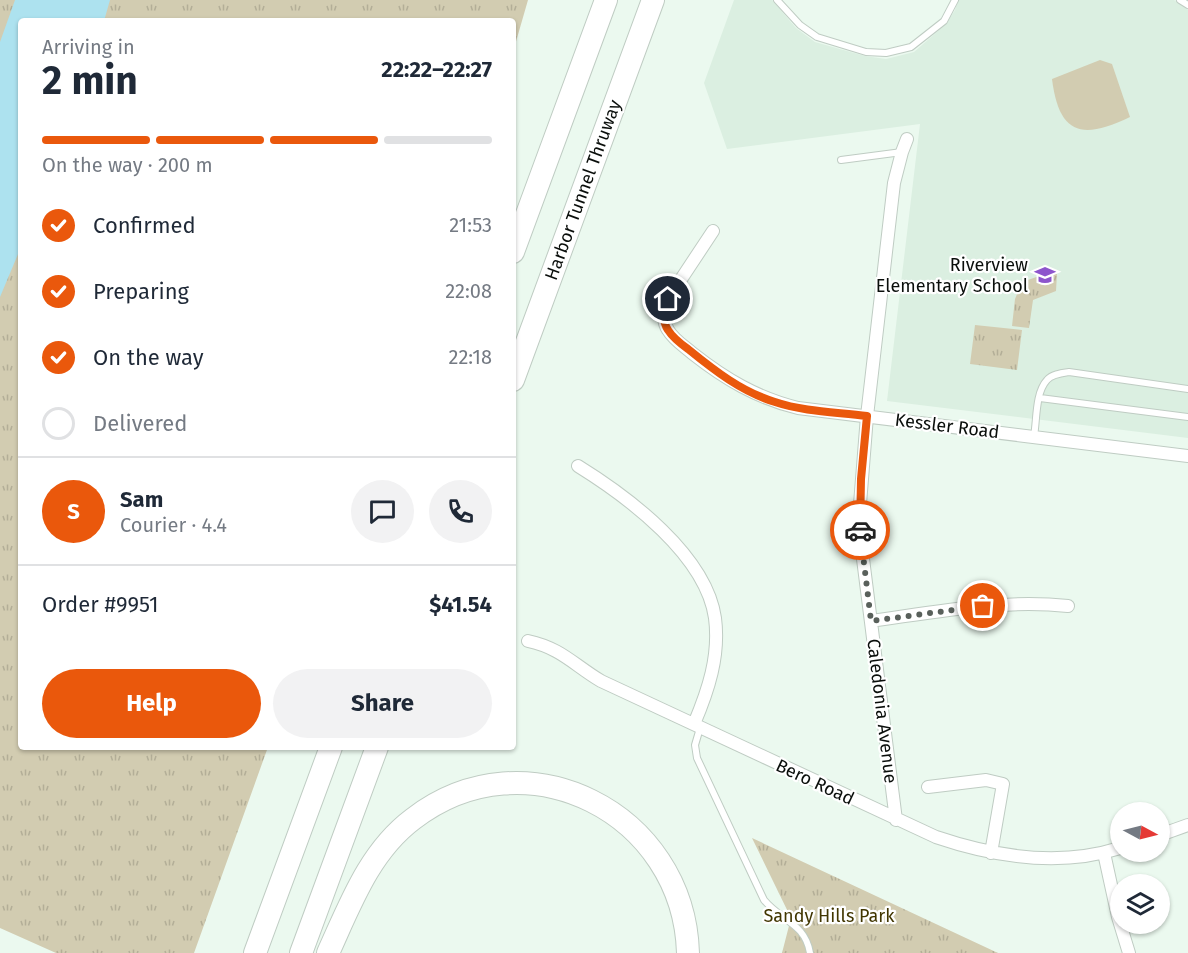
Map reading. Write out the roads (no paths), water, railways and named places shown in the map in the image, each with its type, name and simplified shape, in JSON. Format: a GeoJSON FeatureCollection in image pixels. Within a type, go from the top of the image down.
{"type":"FeatureCollection","features":[{"type":"Feature","properties":{"kind":"highway"},"geometry":{"type":"LineString","coordinates":[[516,244],[606,0]]}},
{"type":"Feature","properties":{"kind":"highway","name":"Harbor Tunnel Thruway"},"geometry":{"type":"LineString","coordinates":[[516,372],[653,0]]}},
{"type":"Feature","properties":{"kind":"highway"},"geometry":{"type":"LineString","coordinates":[[255,953],[330,750]]}},
{"type":"Feature","properties":{"kind":"highway"},"geometry":{"type":"LineString","coordinates":[[301,953],[376,750]]}},
{"type":"Feature","properties":{"kind":"highway"},"geometry":{"type":"LineString","coordinates":[[328,953],[363,878],[397,832],[446,799],[464,792],[514,783],[545,786],[575,793],[606,808],[631,826],[654,852],[673,882],[685,921],[688,953]]}},
{"type":"Feature","properties":{"kind":"street","name":"Caledonia Avenue"},"geometry":{"type":"LineString","coordinates":[[896,820],[860,528],[861,479],[867,416],[894,183],[907,139]]}},
{"type":"Feature","properties":{"kind":"street","name":"Kessler Road"},"geometry":{"type":"LineString","coordinates":[[713,231],[668,299],[665,306],[667,329],[721,375],[749,392],[798,408],[1188,456]]}},
{"type":"Feature","properties":{"kind":"street"},"geometry":{"type":"LineString","coordinates":[[578,466],[618,494],[657,527],[692,565],[710,600],[715,618],[714,658],[697,726]]}},
{"type":"Feature","properties":{"kind":"street"},"geometry":{"type":"LineString","coordinates":[[871,621],[1012,603],[1068,606]]}},
{"type":"Feature","properties":{"kind":"street","name":"Bero Road"},"geometry":{"type":"LineString","coordinates":[[528,641],[543,644],[555,650],[601,681],[936,837],[992,853],[1032,858],[1110,851]]}},
{"type":"Feature","properties":{"kind":"street"},"geometry":{"type":"LineString","coordinates":[[928,787],[986,780],[1003,784],[992,853]]}},
{"type":"Feature","properties":{"kind":"street"},"geometry":{"type":"LineString","coordinates":[[1170,831],[1188,825]]}},
{"type":"Feature","properties":{"kind":"street"},"geometry":{"type":"LineString","coordinates":[[1104,853],[1118,917],[1129,953]]}},
{"type":"Feature","properties":{"kind":"lane"},"geometry":{"type":"LineString","coordinates":[[777,0],[800,25],[817,37],[866,52],[886,53],[910,46],[944,21],[955,0]]}},
{"type":"Feature","properties":{"kind":"lane"},"geometry":{"type":"LineString","coordinates":[[1180,0],[1188,5]]}},
{"type":"Feature","properties":{"kind":"lane"},"geometry":{"type":"LineString","coordinates":[[841,160],[902,152]]}},
{"type":"Feature","properties":{"kind":"lane"},"geometry":{"type":"LineString","coordinates":[[1034,436],[1041,389],[1047,379],[1057,374],[1069,372],[1188,389]]}},
{"type":"Feature","properties":{"kind":"lane"},"geometry":{"type":"LineString","coordinates":[[1040,398],[1188,417]]}},
{"type":"Feature","properties":{"kind":"lane"},"geometry":{"type":"LineString","coordinates":[[697,726],[695,745],[697,758],[764,900],[804,934],[810,953]]}},
{"type":"Feature","properties":{"kind":"water"},"geometry":{"type":"Polygon","coordinates":[[[15,0],[110,0],[105,18],[18,18],[18,254],[0,297],[0,42],[15,0]]]}},
{"type":"Feature","properties":{"kind":"place","name":"Riverview Elementary School"},"geometry":{"type":"Point","coordinates":[1045,275]}},
{"type":"Feature","properties":{"kind":"park label","name":"Sandy Hills Park"},"geometry":{"type":"Point","coordinates":[829,916]}}]}
